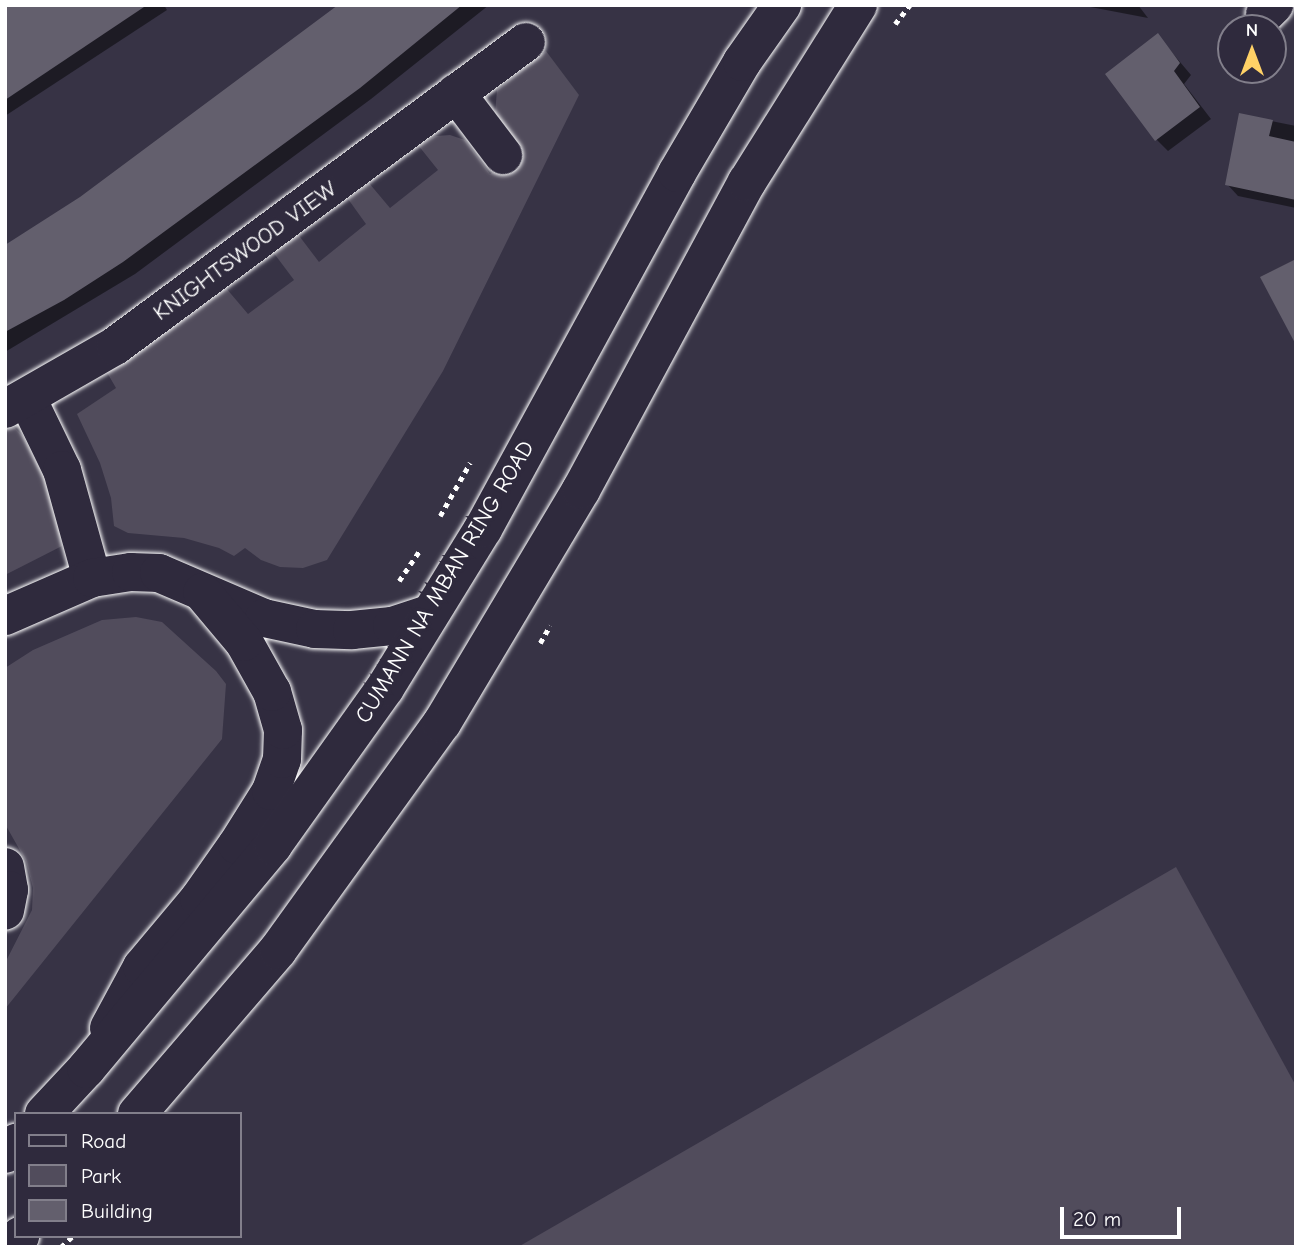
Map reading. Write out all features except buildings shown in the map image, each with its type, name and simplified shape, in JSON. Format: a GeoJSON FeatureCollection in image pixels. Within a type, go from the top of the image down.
{"type":"FeatureCollection","features":[{"type":"Feature","properties":{"kind":"main road","name":"CUMANN NA MBAN RING ROAD"},"geometry":{"type":"LineString","coordinates":[[46,1112],[86,1069],[273,845],[385,688],[483,529],[677,173],[742,62],[782,5]]}},
{"type":"Feature","properties":{"kind":"main road"},"geometry":{"type":"LineString","coordinates":[[138,1112],[278,950],[442,723],[581,490],[747,182],[858,5]]}},
{"type":"Feature","properties":{"kind":"main road","name":"KNIGHTSWOOD VIEW"},"geometry":{"type":"LineString","coordinates":[[92,578],[62,470],[16,403],[115,346],[526,42]]}},
{"type":"Feature","properties":{"kind":"main road"},"geometry":{"type":"LineString","coordinates":[[456,93],[503,155]]}},
{"type":"Feature","properties":{"kind":"main road"},"geometry":{"type":"LineString","coordinates":[[5,616],[92,578],[131,572],[159,573],[283,624],[314,629],[352,630],[392,626],[430,614]]}},
{"type":"Feature","properties":{"kind":"main road"},"geometry":{"type":"LineString","coordinates":[[86,1069],[142,967],[199,899],[237,845],[271,791],[282,759],[283,730],[267,681],[244,642],[202,592]]}},
{"type":"Feature","properties":{"kind":"main road"},"geometry":{"type":"LineString","coordinates":[[5,867],[9,890],[5,911]]}},
{"type":"Feature","properties":{"kind":"path"},"geometry":{"type":"LineString","coordinates":[[439,518],[471,462]]}},
{"type":"Feature","properties":{"kind":"path"},"geometry":{"type":"LineString","coordinates":[[395,587],[425,541]]}},
{"type":"Feature","properties":{"kind":"green space"},"geometry":{"type":"Polygon","coordinates":[[[546,51],[579,95],[443,371],[327,560],[303,568],[280,567],[261,560],[245,548],[234,556],[219,548],[184,538],[128,533],[114,526],[111,498],[100,463],[77,414],[116,388],[105,369],[188,317],[226,288],[248,314],[294,280],[273,252],[297,233],[319,262],[366,224],[348,199],[369,183],[390,208],[438,170],[418,145],[436,136],[450,135],[465,140],[490,174],[520,153],[495,114],[497,90],[546,51]]]}},
{"type":"Feature","properties":{"kind":"green space"},"geometry":{"type":"Polygon","coordinates":[[[15,428],[23,436],[53,496],[62,546],[5,575],[5,429],[15,428]]]}},
{"type":"Feature","properties":{"kind":"green space"},"geometry":{"type":"Polygon","coordinates":[[[136,617],[162,622],[216,671],[226,684],[222,739],[5,1009],[5,963],[32,910],[33,888],[26,861],[5,824],[5,668],[33,650],[102,620],[136,617]]]}},
{"type":"Feature","properties":{"kind":"green space"},"geometry":{"type":"Polygon","coordinates":[[[1176,867],[1296,1086],[1296,1247],[518,1247],[1176,867]]]}}]}
